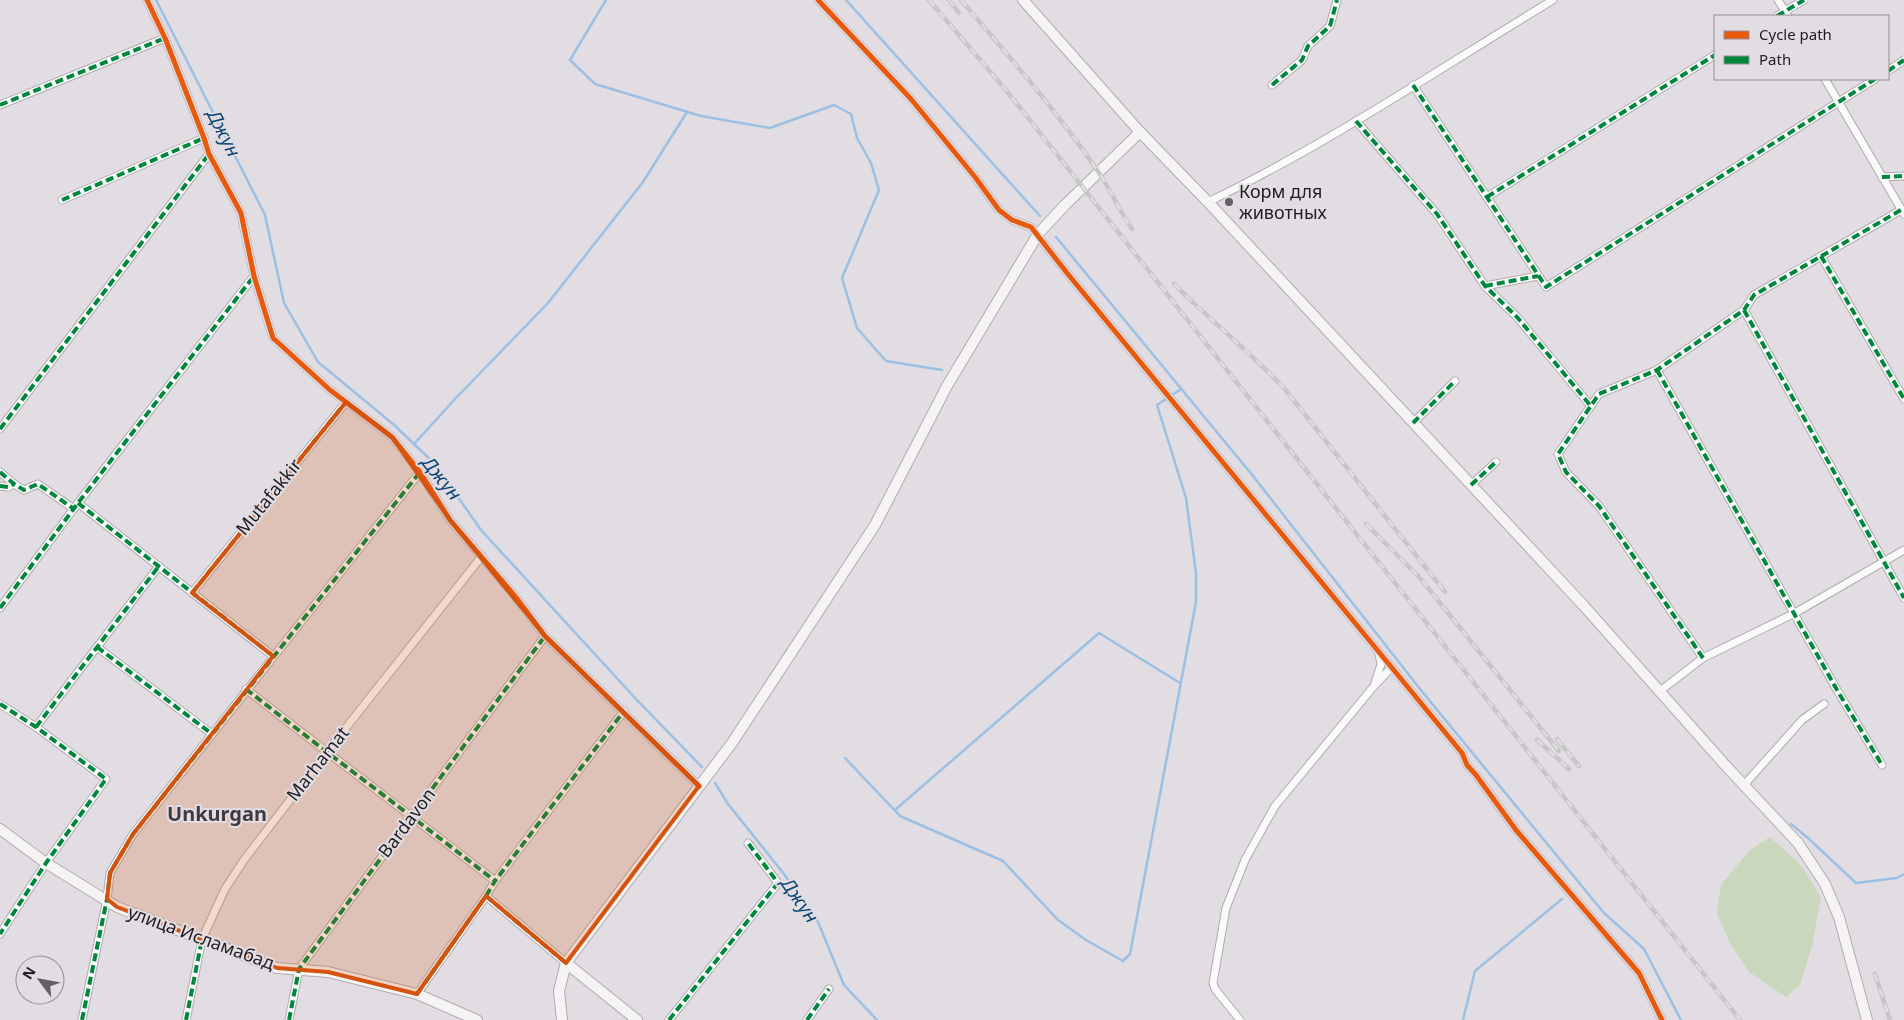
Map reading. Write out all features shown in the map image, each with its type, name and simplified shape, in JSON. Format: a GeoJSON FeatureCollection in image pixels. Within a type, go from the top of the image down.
{"type":"FeatureCollection","features":[{"type":"Feature","properties":{"kind":"main road"},"geometry":{"type":"LineString","coordinates":[[1023,0],[1140,132],[1208,202],[1590,612],[1798,843],[1825,884],[1839,917],[1867,1020]]}},
{"type":"Feature","properties":{"kind":"main road"},"geometry":{"type":"LineString","coordinates":[[562,1020],[559,991],[566,963],[732,743],[876,525],[946,386],[1038,234],[1140,132]]}},
{"type":"Feature","properties":{"kind":"main road","name":"улица Исламабад"},"geometry":{"type":"LineString","coordinates":[[0,829],[46,863],[107,899],[117,907],[277,968],[328,972],[417,994],[477,1020]]}},
{"type":"Feature","properties":{"kind":"main road"},"geometry":{"type":"LineString","coordinates":[[566,963],[637,1020]]}},
{"type":"Feature","properties":{"kind":"street"},"geometry":{"type":"LineString","coordinates":[[146,0],[165,38],[209,154],[241,213],[254,276],[273,338],[330,390],[392,437],[420,472],[450,520],[482,556],[545,636],[699,786]]}},
{"type":"Feature","properties":{"kind":"street"},"geometry":{"type":"LineString","coordinates":[[818,0],[911,99],[975,177],[999,210],[1012,220],[1031,228],[1038,234],[1067,273],[1462,753],[1466,765],[1476,775],[1516,830],[1639,973],[1662,1020]]}},
{"type":"Feature","properties":{"kind":"street"},"geometry":{"type":"LineString","coordinates":[[1272,85],[1302,60],[1308,46],[1330,26],[1337,0]]}},
{"type":"Feature","properties":{"kind":"street"},"geometry":{"type":"LineString","coordinates":[[1208,202],[1259,177],[1356,121],[1553,0]]}},
{"type":"Feature","properties":{"kind":"street"},"geometry":{"type":"LineString","coordinates":[[1778,0],[1787,14],[1804,0]]}},
{"type":"Feature","properties":{"kind":"street"},"geometry":{"type":"LineString","coordinates":[[0,105],[165,38]]}},
{"type":"Feature","properties":{"kind":"street"},"geometry":{"type":"LineString","coordinates":[[1487,197],[1714,56]]}},
{"type":"Feature","properties":{"kind":"street"},"geometry":{"type":"LineString","coordinates":[[1889,70],[1904,60]]}},
{"type":"Feature","properties":{"kind":"street"},"geometry":{"type":"LineString","coordinates":[[1704,658],[1600,506],[1566,472],[1558,454],[1599,394],[1656,370],[1744,310],[1754,295],[1820,256],[1903,212],[1826,80]]}},
{"type":"Feature","properties":{"kind":"street"},"geometry":{"type":"LineString","coordinates":[[1413,85],[1546,287],[1873,80]]}},
{"type":"Feature","properties":{"kind":"street"},"geometry":{"type":"LineString","coordinates":[[1356,121],[1436,214],[1485,286],[1517,317],[1590,405]]}},
{"type":"Feature","properties":{"kind":"street"},"geometry":{"type":"LineString","coordinates":[[62,200],[204,138]]}},
{"type":"Feature","properties":{"kind":"street"},"geometry":{"type":"LineString","coordinates":[[0,429],[209,154]]}},
{"type":"Feature","properties":{"kind":"street"},"geometry":{"type":"LineString","coordinates":[[1882,177],[1904,176]]}},
{"type":"Feature","properties":{"kind":"street"},"geometry":{"type":"LineString","coordinates":[[1820,256],[1904,399]]}},
{"type":"Feature","properties":{"kind":"street"},"geometry":{"type":"LineString","coordinates":[[0,608],[76,506],[254,276]]}},
{"type":"Feature","properties":{"kind":"street"},"geometry":{"type":"LineString","coordinates":[[1485,286],[1538,276]]}},
{"type":"Feature","properties":{"kind":"street"},"geometry":{"type":"LineString","coordinates":[[1744,310],[1904,598]]}},
{"type":"Feature","properties":{"kind":"street"},"geometry":{"type":"LineString","coordinates":[[1656,370],[1882,765]]}},
{"type":"Feature","properties":{"kind":"street"},"geometry":{"type":"LineString","coordinates":[[1413,422],[1455,381]]}},
{"type":"Feature","properties":{"kind":"street","name":"Mutafakkir"},"geometry":{"type":"LineString","coordinates":[[192,593],[346,402]]}},
{"type":"Feature","properties":{"kind":"street"},"geometry":{"type":"LineString","coordinates":[[1471,485],[1496,462]]}},
{"type":"Feature","properties":{"kind":"street"},"geometry":{"type":"LineString","coordinates":[[0,472],[24,490],[38,484],[76,506],[159,566],[273,656]]}},
{"type":"Feature","properties":{"kind":"street"},"geometry":{"type":"LineString","coordinates":[[82,1020],[107,899],[110,873],[133,834],[246,689],[420,472]]}},
{"type":"Feature","properties":{"kind":"street"},"geometry":{"type":"LineString","coordinates":[[0,486],[8,487],[14,484]]}},
{"type":"Feature","properties":{"kind":"street"},"geometry":{"type":"LineString","coordinates":[[1660,691],[1704,658],[1795,613],[1904,550]]}},
{"type":"Feature","properties":{"kind":"street","name":"Marhamat"},"geometry":{"type":"LineString","coordinates":[[186,1020],[202,939],[224,889],[326,753],[482,556]]}},
{"type":"Feature","properties":{"kind":"street"},"geometry":{"type":"LineString","coordinates":[[36,727],[159,566]]}},
{"type":"Feature","properties":{"kind":"street","name":"Bardavon"},"geometry":{"type":"LineString","coordinates":[[289,1020],[299,969],[412,815],[479,728],[545,636]]}},
{"type":"Feature","properties":{"kind":"street"},"geometry":{"type":"LineString","coordinates":[[97,648],[212,734]]}},
{"type":"Feature","properties":{"kind":"street"},"geometry":{"type":"LineString","coordinates":[[1374,686],[1381,664],[1378,652]]}},
{"type":"Feature","properties":{"kind":"street"},"geometry":{"type":"LineString","coordinates":[[1240,1020],[1215,989],[1213,983],[1226,908],[1245,860],[1275,806],[1391,668]]}},
{"type":"Feature","properties":{"kind":"street"},"geometry":{"type":"LineString","coordinates":[[246,689],[326,753],[412,815],[494,881]]}},
{"type":"Feature","properties":{"kind":"street"},"geometry":{"type":"LineString","coordinates":[[0,704],[36,727],[106,779],[46,863],[0,934]]}},
{"type":"Feature","properties":{"kind":"street"},"geometry":{"type":"LineString","coordinates":[[1744,785],[1802,720],[1824,704]]}},
{"type":"Feature","properties":{"kind":"street"},"geometry":{"type":"LineString","coordinates":[[417,994],[486,896],[494,881],[624,711]]}},
{"type":"Feature","properties":{"kind":"street"},"geometry":{"type":"LineString","coordinates":[[669,1020],[778,883],[748,843]]}},
{"type":"Feature","properties":{"kind":"street"},"geometry":{"type":"LineString","coordinates":[[486,896],[566,963]]}},
{"type":"Feature","properties":{"kind":"street"},"geometry":{"type":"LineString","coordinates":[[807,1020],[829,990]]}},
{"type":"Feature","properties":{"kind":"highlighted area"},"geometry":{"type":"Polygon","coordinates":[[[346,402],[392,437],[450,520],[545,636],[699,786],[566,963],[486,896],[417,994],[328,972],[277,968],[117,907],[107,899],[110,873],[133,834],[273,656],[192,593],[346,402]]]}},
{"type":"Feature","properties":{"kind":"green space"},"geometry":{"type":"Polygon","coordinates":[[[1770,837],[1802,866],[1821,898],[1812,946],[1800,985],[1786,997],[1749,972],[1731,945],[1717,914],[1721,885],[1749,851],[1770,837]]]}},
{"type":"Feature","properties":{"kind":"waterway","name":"Джун"},"geometry":{"type":"LineString","coordinates":[[156,0],[265,215],[284,303],[318,362],[393,424],[434,463],[481,530],[636,699],[702,767]]}},
{"type":"Feature","properties":{"kind":"waterway"},"geometry":{"type":"LineString","coordinates":[[606,0],[570,60],[595,84],[701,116],[770,128],[834,105],[851,114],[857,138],[871,163],[879,190],[842,278],[857,328],[886,361],[942,370]]}},
{"type":"Feature","properties":{"kind":"waterway"},"geometry":{"type":"LineString","coordinates":[[846,0],[1040,216]]}},
{"type":"Feature","properties":{"kind":"waterway"},"geometry":{"type":"LineString","coordinates":[[414,444],[548,303],[643,182],[687,112]]}},
{"type":"Feature","properties":{"kind":"waterway"},"geometry":{"type":"LineString","coordinates":[[1056,237],[1249,471],[1420,689],[1604,913],[1644,949],[1681,1020]]}},
{"type":"Feature","properties":{"kind":"waterway"},"geometry":{"type":"LineString","coordinates":[[845,758],[900,816],[1003,861],[1058,920],[1086,940],[1123,961],[1130,954],[1196,602],[1196,573],[1186,498],[1157,405],[1181,389]]}},
{"type":"Feature","properties":{"kind":"waterway"},"geometry":{"type":"LineString","coordinates":[[895,810],[1099,633],[1180,683]]}},
{"type":"Feature","properties":{"kind":"waterway","name":"Джун"},"geometry":{"type":"LineString","coordinates":[[715,783],[728,804],[784,874],[818,922],[844,985],[877,1020]]}},
{"type":"Feature","properties":{"kind":"waterway"},"geometry":{"type":"LineString","coordinates":[[1791,824],[1856,883],[1897,878],[1904,874]]}},
{"type":"Feature","properties":{"kind":"waterway"},"geometry":{"type":"LineString","coordinates":[[1463,1020],[1475,971],[1562,899]]}},
{"type":"Feature","properties":{"kind":"railway"},"geometry":{"type":"LineString","coordinates":[[929,0],[1006,90],[1740,1020]]}},
{"type":"Feature","properties":{"kind":"railway"},"geometry":{"type":"LineString","coordinates":[[949,0],[959,13]]}},
{"type":"Feature","properties":{"kind":"railway"},"geometry":{"type":"LineString","coordinates":[[961,0],[1065,126],[1102,177],[1132,229]]}},
{"type":"Feature","properties":{"kind":"railway"},"geometry":{"type":"LineString","coordinates":[[1174,284],[1284,388],[1445,592]]}},
{"type":"Feature","properties":{"kind":"railway"},"geometry":{"type":"LineString","coordinates":[[1366,524],[1420,578],[1559,751]]}},
{"type":"Feature","properties":{"kind":"railway"},"geometry":{"type":"LineString","coordinates":[[1557,739],[1579,766]]}},
{"type":"Feature","properties":{"kind":"railway"},"geometry":{"type":"LineString","coordinates":[[1537,740],[1569,769]]}},
{"type":"Feature","properties":{"kind":"railway"},"geometry":{"type":"LineString","coordinates":[[1875,974],[1890,1020]]}},
{"type":"Feature","properties":{"kind":"marked path"},"geometry":{"type":"LineString","coordinates":[[1272,85],[1302,60],[1308,46],[1330,26],[1337,0]]}},
{"type":"Feature","properties":{"kind":"marked path"},"geometry":{"type":"LineString","coordinates":[[1779,15],[1804,0]]}},
{"type":"Feature","properties":{"kind":"marked path"},"geometry":{"type":"LineString","coordinates":[[0,105],[165,38]]}},
{"type":"Feature","properties":{"kind":"marked path"},"geometry":{"type":"LineString","coordinates":[[1487,197],[1714,56]]}},
{"type":"Feature","properties":{"kind":"marked path"},"geometry":{"type":"LineString","coordinates":[[1889,70],[1904,60]]}},
{"type":"Feature","properties":{"kind":"marked path"},"geometry":{"type":"LineString","coordinates":[[1413,85],[1546,287],[1873,80]]}},
{"type":"Feature","properties":{"kind":"marked path"},"geometry":{"type":"LineString","coordinates":[[1356,121],[1437,214],[1485,286],[1517,317],[1590,405]]}},
{"type":"Feature","properties":{"kind":"marked path"},"geometry":{"type":"LineString","coordinates":[[62,200],[204,138]]}},
{"type":"Feature","properties":{"kind":"marked path"},"geometry":{"type":"LineString","coordinates":[[0,429],[209,154]]}},
{"type":"Feature","properties":{"kind":"marked path"},"geometry":{"type":"LineString","coordinates":[[1882,177],[1904,176]]}},
{"type":"Feature","properties":{"kind":"marked path"},"geometry":{"type":"LineString","coordinates":[[1703,658],[1599,506],[1566,472],[1558,454],[1599,394],[1657,370],[1744,310],[1754,295],[1901,210]]}},
{"type":"Feature","properties":{"kind":"marked path"},"geometry":{"type":"LineString","coordinates":[[1821,256],[1904,399]]}},
{"type":"Feature","properties":{"kind":"marked path"},"geometry":{"type":"LineString","coordinates":[[0,608],[78,503],[254,276]]}},
{"type":"Feature","properties":{"kind":"marked path"},"geometry":{"type":"LineString","coordinates":[[1485,286],[1538,276]]}},
{"type":"Feature","properties":{"kind":"marked path"},"geometry":{"type":"LineString","coordinates":[[1744,310],[1904,598]]}},
{"type":"Feature","properties":{"kind":"marked path"},"geometry":{"type":"LineString","coordinates":[[1657,370],[1837,690],[1882,765]]}},
{"type":"Feature","properties":{"kind":"marked path"},"geometry":{"type":"LineString","coordinates":[[1413,423],[1455,381]]}},
{"type":"Feature","properties":{"kind":"marked path"},"geometry":{"type":"LineString","coordinates":[[192,593],[346,402]]}},
{"type":"Feature","properties":{"kind":"marked path"},"geometry":{"type":"LineString","coordinates":[[1471,485],[1496,462]]}},
{"type":"Feature","properties":{"kind":"marked path"},"geometry":{"type":"LineString","coordinates":[[0,472],[24,490],[38,484],[74,509]]}},
{"type":"Feature","properties":{"kind":"marked path"},"geometry":{"type":"LineString","coordinates":[[82,1020],[107,899],[110,873],[133,834],[420,472]]}},
{"type":"Feature","properties":{"kind":"marked path"},"geometry":{"type":"LineString","coordinates":[[0,486],[8,487],[14,484]]}},
{"type":"Feature","properties":{"kind":"marked path"},"geometry":{"type":"LineString","coordinates":[[78,503],[273,656]]}},
{"type":"Feature","properties":{"kind":"marked path"},"geometry":{"type":"LineString","coordinates":[[36,727],[159,566]]}},
{"type":"Feature","properties":{"kind":"marked path"},"geometry":{"type":"LineString","coordinates":[[289,1020],[299,969],[545,636]]}},
{"type":"Feature","properties":{"kind":"marked path"},"geometry":{"type":"LineString","coordinates":[[97,647],[212,734]]}},
{"type":"Feature","properties":{"kind":"marked path"},"geometry":{"type":"LineString","coordinates":[[246,689],[495,881]]}},
{"type":"Feature","properties":{"kind":"marked path"},"geometry":{"type":"LineString","coordinates":[[0,704],[36,727],[106,779],[46,863],[0,934]]}},
{"type":"Feature","properties":{"kind":"marked path"},"geometry":{"type":"LineString","coordinates":[[417,994],[495,881],[624,711]]}},
{"type":"Feature","properties":{"kind":"marked path"},"geometry":{"type":"LineString","coordinates":[[669,1020],[778,883],[748,843]]}},
{"type":"Feature","properties":{"kind":"marked path"},"geometry":{"type":"LineString","coordinates":[[486,896],[566,963]]}},
{"type":"Feature","properties":{"kind":"marked path"},"geometry":{"type":"LineString","coordinates":[[186,1020],[202,939]]}},
{"type":"Feature","properties":{"kind":"marked path"},"geometry":{"type":"LineString","coordinates":[[807,1020],[829,989]]}},
{"type":"Feature","properties":{"kind":"cycle path"},"geometry":{"type":"LineString","coordinates":[[147,0],[165,38],[209,154],[241,213],[254,276],[273,338],[330,390],[392,437],[420,472],[450,520],[515,596],[545,636],[699,786]]}},
{"type":"Feature","properties":{"kind":"cycle path"},"geometry":{"type":"LineString","coordinates":[[818,0],[911,99],[975,177],[999,210],[1012,220],[1031,227],[1462,753],[1467,765],[1516,830],[1639,973],[1662,1020]]}},
{"type":"Feature","properties":{"kind":"place","name":"Корм для животных"},"geometry":{"type":"Point","coordinates":[1229,202]}},
{"type":"Feature","properties":{"kind":"district","name":"Unkurgan"},"geometry":{"type":"Point","coordinates":[217,814]}}]}
